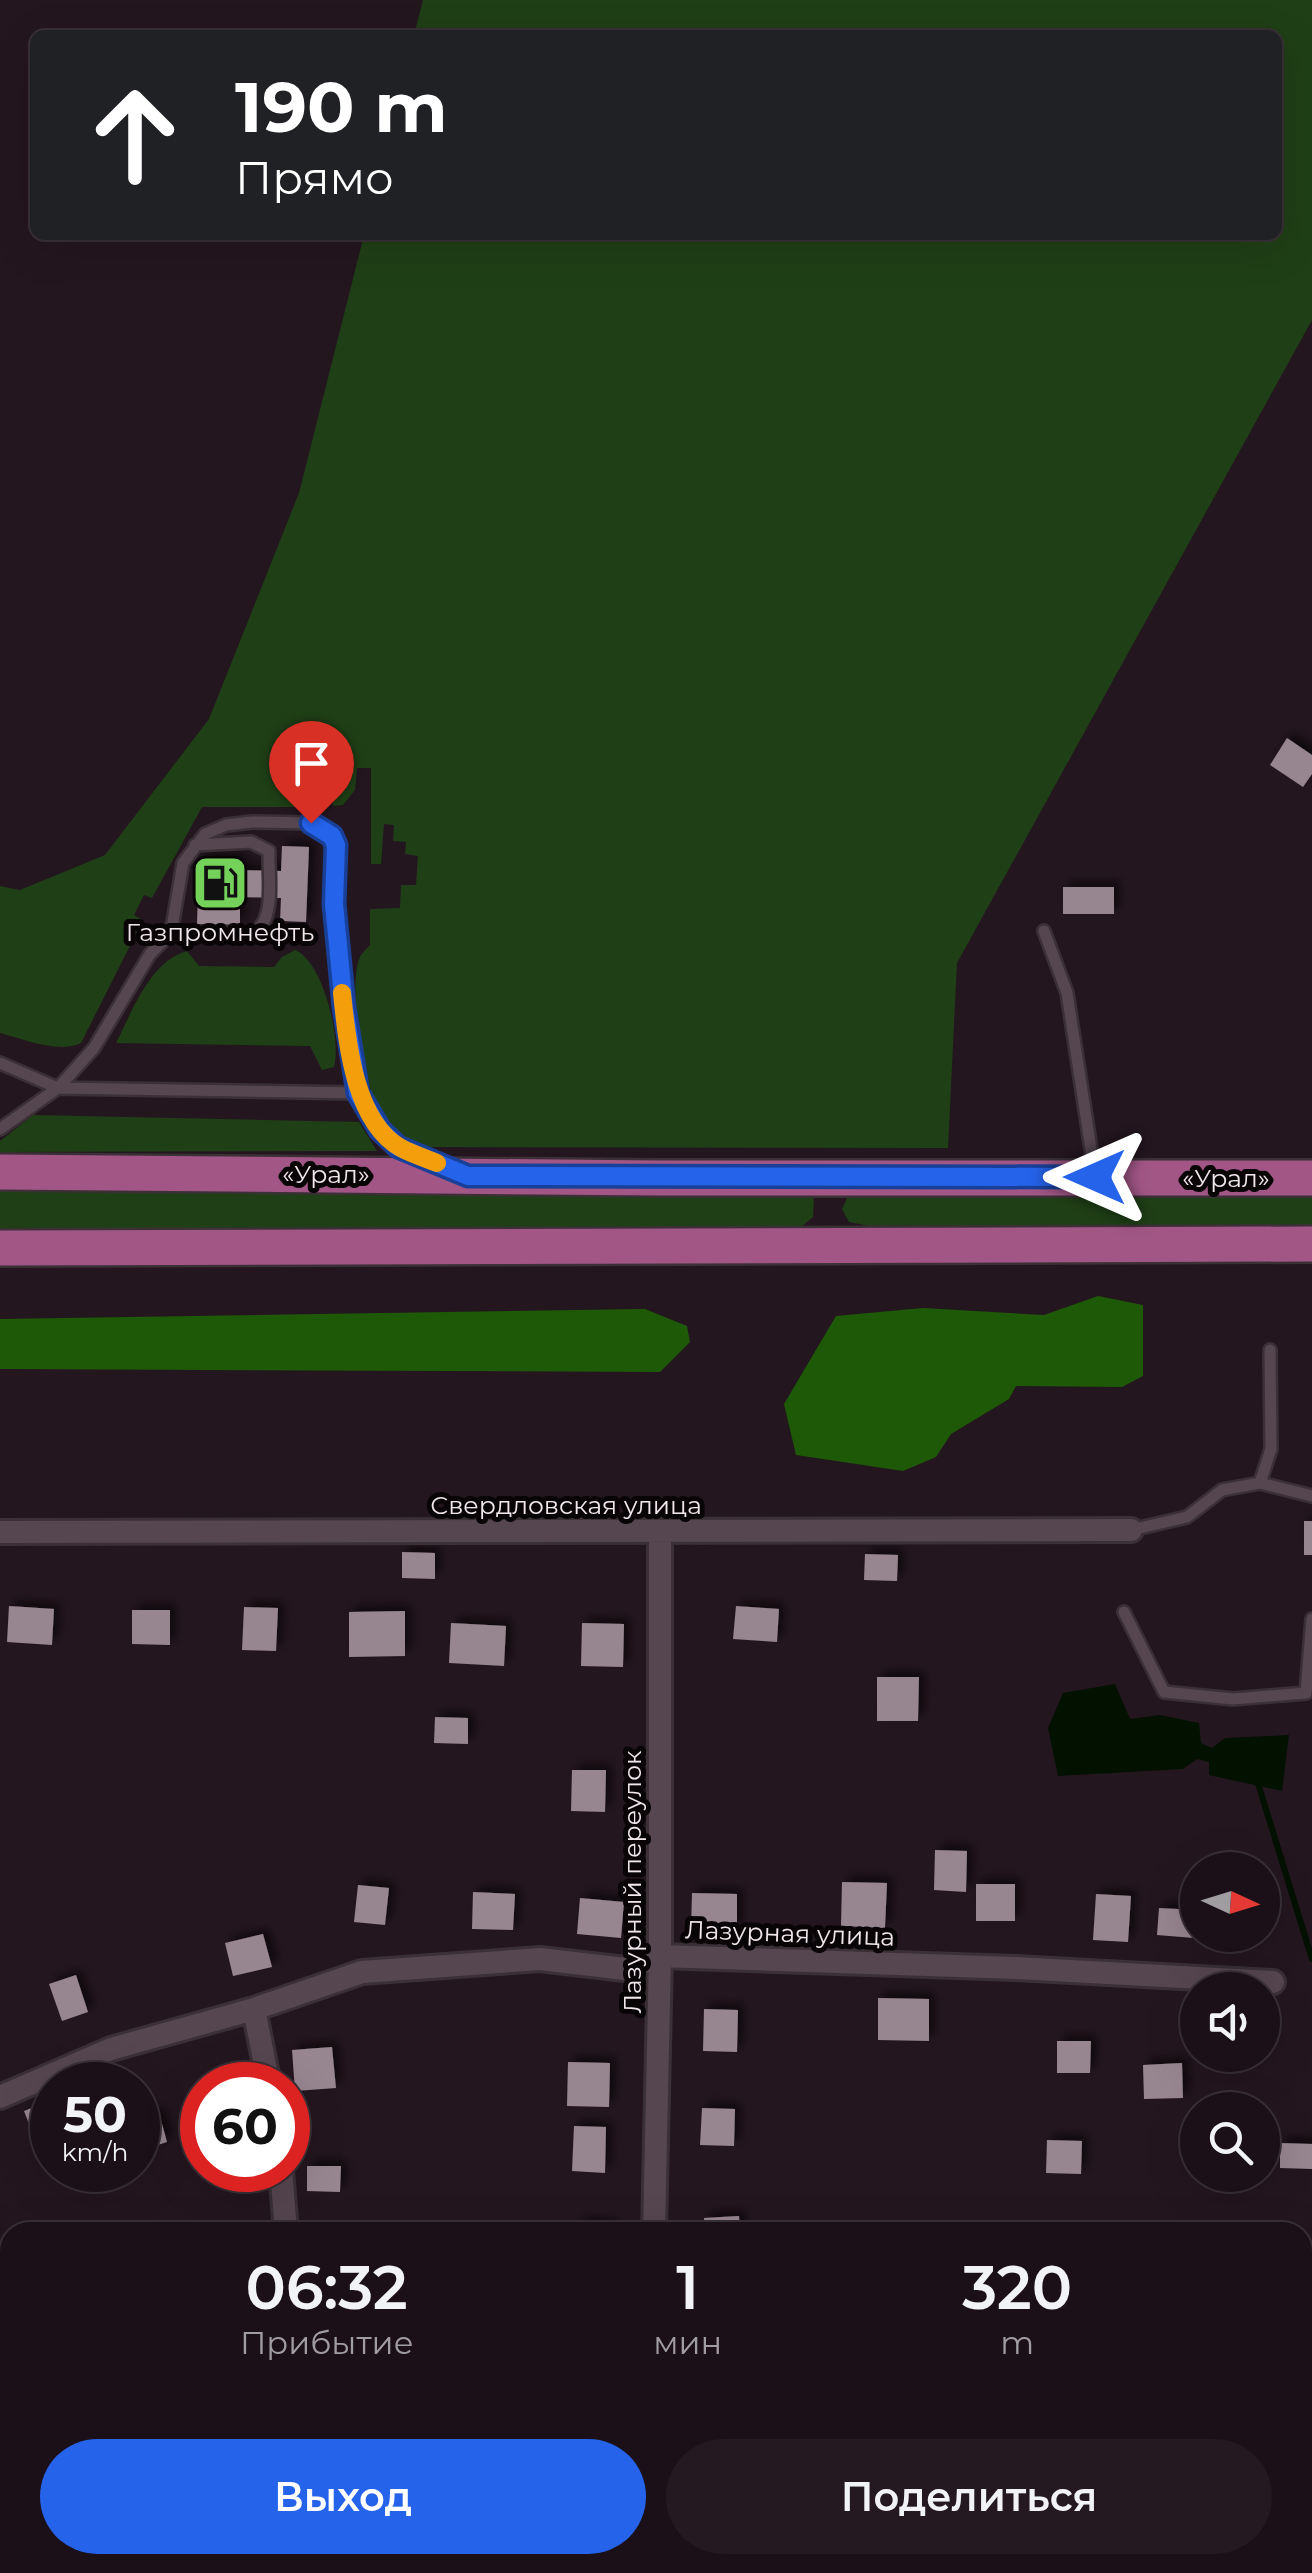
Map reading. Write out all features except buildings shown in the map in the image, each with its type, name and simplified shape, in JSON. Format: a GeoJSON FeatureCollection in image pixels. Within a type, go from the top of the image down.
{"type":"FeatureCollection","features":[{"type":"Feature","properties":{"kind":"main road","name":"«Урал»"},"geometry":{"type":"LineString","coordinates":[[0,1172],[1312,1178]]}},
{"type":"Feature","properties":{"kind":"main road"},"geometry":{"type":"LineString","coordinates":[[0,1248],[1312,1244]]}},
{"type":"Feature","properties":{"kind":"street","name":"Свердловская улица"},"geometry":{"type":"LineString","coordinates":[[0,1532],[1131,1530]]}},
{"type":"Feature","properties":{"kind":"street","name":"Лазурный переулок"},"geometry":{"type":"LineString","coordinates":[[654,2222],[660,1956],[660,1532]]}},
{"type":"Feature","properties":{"kind":"street","name":"Лазурная улица"},"geometry":{"type":"LineString","coordinates":[[0,2098],[111,2049],[254,2010],[362,1972],[540,1960],[626,1969],[660,1956],[1180,1977]]}},
{"type":"Feature","properties":{"kind":"street"},"geometry":{"type":"LineString","coordinates":[[254,2010],[264,2062]]}},
{"type":"Feature","properties":{"kind":"street"},"geometry":{"type":"LineString","coordinates":[[283,2192],[285,2222]]}},
{"type":"Feature","properties":{"kind":"lane"},"geometry":{"type":"LineString","coordinates":[[0,1130],[58,1088],[94,1048],[150,954],[171,933],[183,863],[205,834],[226,825],[252,822],[311,823],[332,836],[336,845],[334,904],[344,1007],[358,1093],[380,1130],[398,1147],[468,1176]]}},
{"type":"Feature","properties":{"kind":"lane"},"geometry":{"type":"LineString","coordinates":[[171,933],[255,932],[267,916],[269,851],[251,842],[196,845]]}},
{"type":"Feature","properties":{"kind":"lane"},"geometry":{"type":"LineString","coordinates":[[1044,931],[1066,993],[1095,1177]]}},
{"type":"Feature","properties":{"kind":"lane"},"geometry":{"type":"LineString","coordinates":[[0,1063],[58,1088],[358,1093]]}},
{"type":"Feature","properties":{"kind":"lane"},"geometry":{"type":"LineString","coordinates":[[1260,1483],[1272,1449],[1270,1350]]}},
{"type":"Feature","properties":{"kind":"lane"},"geometry":{"type":"LineString","coordinates":[[1131,1530],[1187,1517],[1222,1490],[1260,1483],[1312,1496]]}},
{"type":"Feature","properties":{"kind":"lane"},"geometry":{"type":"LineString","coordinates":[[1124,1612],[1164,1692],[1233,1700],[1306,1693],[1312,1619]]}},
{"type":"Feature","properties":{"kind":"green space"},"geometry":{"type":"Polygon","coordinates":[[[423,0],[1312,0],[1312,320],[957,963],[948,1148],[430,1147],[398,1137],[381,1115],[366,1071],[357,1018],[356,972],[370,945],[370,909],[400,908],[401,885],[416,885],[418,856],[405,854],[406,842],[393,841],[394,825],[384,824],[381,864],[371,864],[371,768],[357,768],[355,790],[343,805],[333,806],[334,790],[346,790],[348,769],[334,769],[331,789],[318,789],[317,807],[202,807],[152,898],[144,895],[134,915],[143,920],[81,1043],[52,1046],[0,1033],[0,886],[20,890],[105,855],[209,719],[299,493],[363,240],[1282,240],[1282,30],[415,30],[423,0]]]}},
{"type":"Feature","properties":{"kind":"green space"},"geometry":{"type":"Polygon","coordinates":[[[295,950],[314,969],[328,1002],[335,1039],[334,1067],[322,1070],[310,1046],[116,1043],[152,976],[174,957],[187,951],[199,966],[274,967],[295,950]]]}},
{"type":"Feature","properties":{"kind":"green space"},"geometry":{"type":"Polygon","coordinates":[[[33,1115],[359,1122],[377,1151],[0,1152],[0,1141],[33,1115]]]}},
{"type":"Feature","properties":{"kind":"green space"},"geometry":{"type":"Polygon","coordinates":[[[0,1189],[800,1190],[814,1199],[813,1217],[800,1228],[0,1228],[0,1189]]]}},
{"type":"Feature","properties":{"kind":"green space"},"geometry":{"type":"Polygon","coordinates":[[[1312,1192],[1312,1228],[870,1226],[849,1222],[842,1209],[849,1194],[1312,1192]]]}},
{"type":"Feature","properties":{"kind":"green space"},"geometry":{"type":"Polygon","coordinates":[[[1098,1296],[1143,1305],[1143,1376],[1122,1387],[1016,1386],[1009,1399],[951,1434],[936,1457],[903,1471],[796,1455],[784,1404],[836,1316],[923,1308],[1044,1315],[1098,1296]]]}},
{"type":"Feature","properties":{"kind":"green space"},"geometry":{"type":"Polygon","coordinates":[[[645,1309],[687,1326],[690,1342],[660,1372],[0,1369],[0,1319],[645,1309]]]}},
{"type":"Feature","properties":{"kind":"shaded area"},"geometry":{"type":"Polygon","coordinates":[[[1115,1684],[1130,1719],[1160,1715],[1199,1723],[1201,1743],[1212,1748],[1225,1738],[1289,1735],[1282,1791],[1209,1775],[1209,1762],[1197,1759],[1183,1769],[1058,1776],[1048,1728],[1063,1693],[1115,1684]]]}},
{"type":"Feature","properties":{"kind":"waterway"},"geometry":{"type":"LineString","coordinates":[[1257,1780],[1312,1959]]}},
{"type":"Feature","properties":{"kind":"slow traffic"},"geometry":{"type":"LineString","coordinates":[[342,993],[358,1093],[380,1130],[398,1147],[437,1163]]}},
{"type":"Feature","properties":{"kind":"place","name":"Газпромнефть"},"geometry":{"type":"Point","coordinates":[220,883]}},
{"type":"Feature","properties":{"kind":"route"},"geometry":{"type":"LineString","coordinates":[[311,823],[332,836],[336,845],[334,904],[344,1007],[358,1093],[380,1130],[398,1147],[468,1176],[1095,1177]]}}]}
